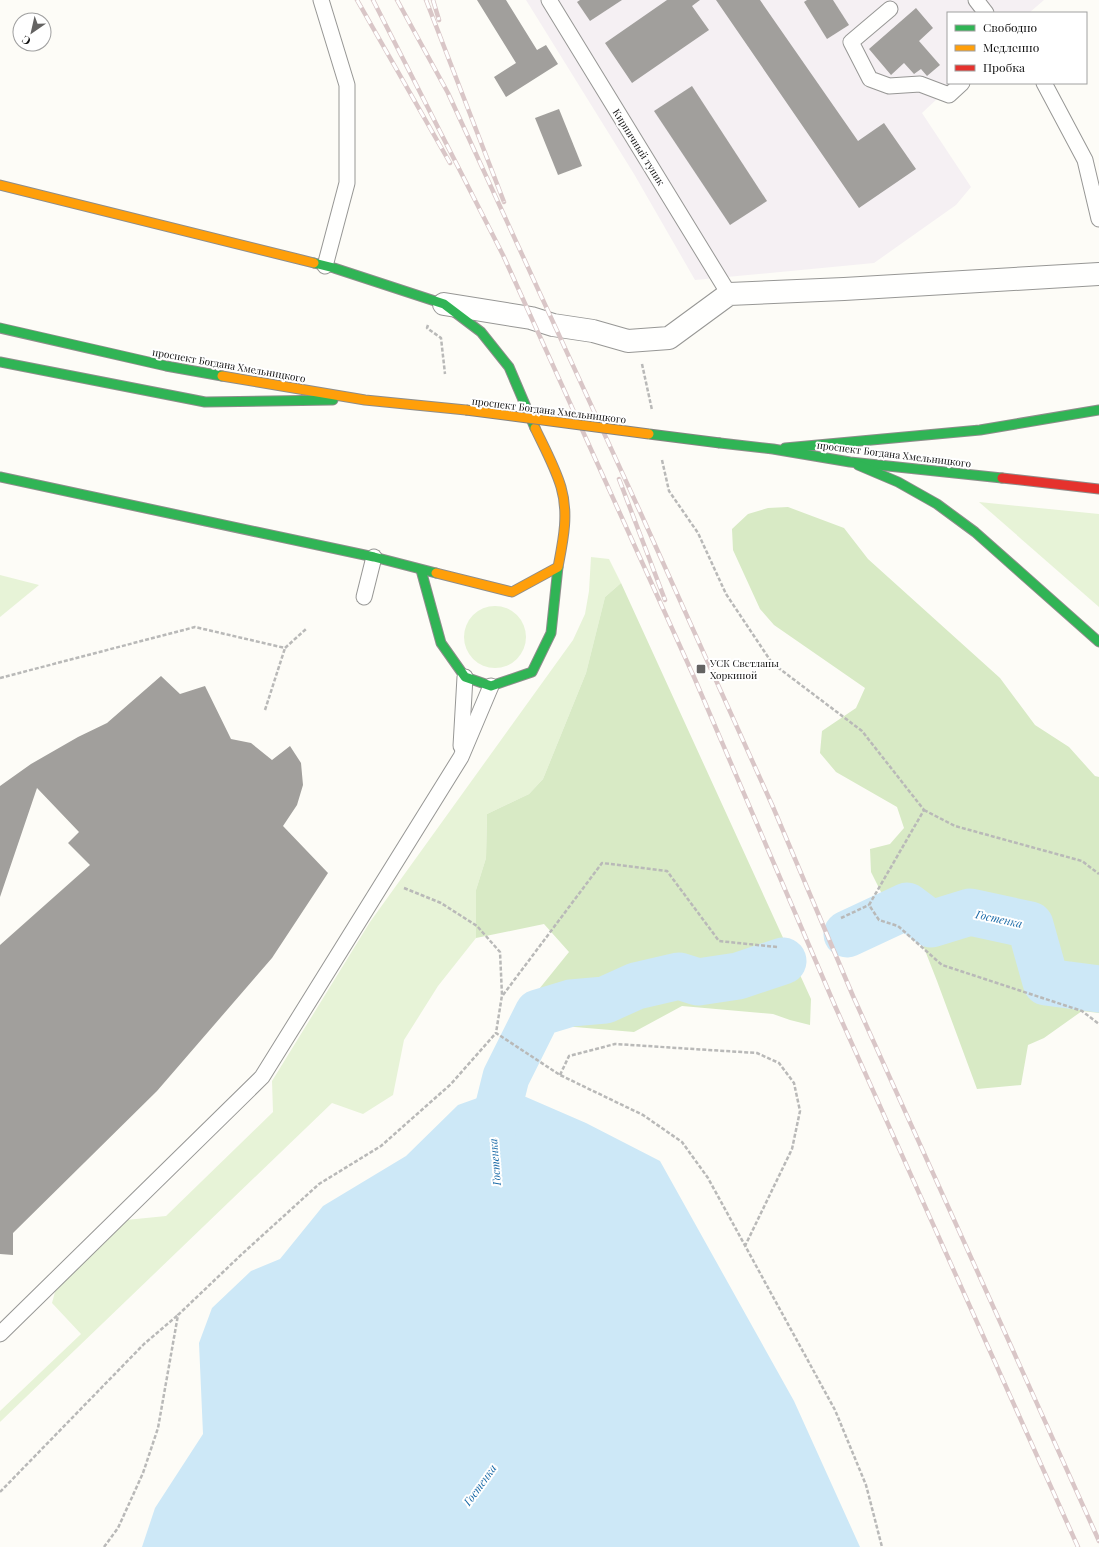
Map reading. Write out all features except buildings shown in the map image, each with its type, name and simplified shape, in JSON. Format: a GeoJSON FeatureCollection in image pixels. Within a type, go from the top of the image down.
{"type":"FeatureCollection","features":[{"type":"Feature","properties":{"kind":"street"},"geometry":{"type":"LineString","coordinates":[[0,185],[325,266],[444,304],[531,318],[553,325],[593,331],[628,341],[669,338],[729,294],[844,289],[1099,274]]}},
{"type":"Feature","properties":{"kind":"street"},"geometry":{"type":"LineString","coordinates":[[421,570],[441,643],[465,677],[491,686],[532,672],[551,633],[558,567],[566,525],[565,503],[561,488],[509,367],[481,332],[444,304]]}},
{"type":"Feature","properties":{"kind":"street","name":"проспект Богдана Хмельницкого"},"geometry":{"type":"LineString","coordinates":[[0,328],[166,366],[365,400],[466,410],[773,449],[850,462],[1099,489]]}},
{"type":"Feature","properties":{"kind":"street"},"geometry":{"type":"LineString","coordinates":[[0,362],[205,402],[365,400]]}},
{"type":"Feature","properties":{"kind":"street"},"geometry":{"type":"LineString","coordinates":[[773,449],[980,430],[1099,410]]}},
{"type":"Feature","properties":{"kind":"street"},"geometry":{"type":"LineString","coordinates":[[850,462],[898,482],[937,504],[975,532],[1099,642]]}},
{"type":"Feature","properties":{"kind":"street"},"geometry":{"type":"LineString","coordinates":[[0,477],[374,557],[512,592],[558,567]]}},
{"type":"Feature","properties":{"kind":"lane"},"geometry":{"type":"LineString","coordinates":[[321,0],[347,85],[347,183],[325,266]]}},
{"type":"Feature","properties":{"kind":"lane"},"geometry":{"type":"LineString","coordinates":[[976,0],[985,12]]}},
{"type":"Feature","properties":{"kind":"lane","name":"Кирпичный тупик"},"geometry":{"type":"LineString","coordinates":[[553,2],[729,294]]}},
{"type":"Feature","properties":{"kind":"lane"},"geometry":{"type":"LineString","coordinates":[[890,9],[851,42],[870,79],[889,86],[920,84],[949,95],[961,84]]}},
{"type":"Feature","properties":{"kind":"lane"},"geometry":{"type":"LineString","coordinates":[[1045,84],[1085,160],[1099,219]]}},
{"type":"Feature","properties":{"kind":"lane"},"geometry":{"type":"LineString","coordinates":[[364,597],[374,557]]}},
{"type":"Feature","properties":{"kind":"lane"},"geometry":{"type":"LineString","coordinates":[[461,757],[465,677]]}},
{"type":"Feature","properties":{"kind":"lane"},"geometry":{"type":"LineString","coordinates":[[0,1334],[262,1076],[461,757],[491,686]]}},
{"type":"Feature","properties":{"kind":"path"},"geometry":{"type":"LineString","coordinates":[[427,328],[441,338],[445,374]]}},
{"type":"Feature","properties":{"kind":"path"},"geometry":{"type":"LineString","coordinates":[[628,341],[641,362],[653,415]]}},
{"type":"Feature","properties":{"kind":"path"},"geometry":{"type":"LineString","coordinates":[[661,453],[669,491],[698,533],[726,594],[772,663],[862,731],[924,810],[956,826],[1082,861],[1099,874]]}},
{"type":"Feature","properties":{"kind":"path"},"geometry":{"type":"LineString","coordinates":[[0,678],[195,626],[285,648]]}},
{"type":"Feature","properties":{"kind":"path"},"geometry":{"type":"LineString","coordinates":[[265,710],[285,648],[306,629]]}},
{"type":"Feature","properties":{"kind":"path"},"geometry":{"type":"LineString","coordinates":[[841,918],[869,905],[924,810]]}},
{"type":"Feature","properties":{"kind":"path"},"geometry":{"type":"LineString","coordinates":[[502,995],[602,863],[667,871],[719,941],[777,947]]}},
{"type":"Feature","properties":{"kind":"path"},"geometry":{"type":"LineString","coordinates":[[0,1492],[144,1344],[178,1315],[319,1184],[381,1146],[451,1084],[496,1033],[502,995],[500,952],[477,926],[441,903],[383,880]]}},
{"type":"Feature","properties":{"kind":"path"},"geometry":{"type":"LineString","coordinates":[[869,905],[879,920],[898,926],[942,965],[1082,1011],[1099,1024]]}},
{"type":"Feature","properties":{"kind":"path"},"geometry":{"type":"LineString","coordinates":[[496,1033],[560,1075],[643,1115],[682,1142],[708,1178],[835,1410],[866,1485],[882,1547]]}},
{"type":"Feature","properties":{"kind":"path"},"geometry":{"type":"LineString","coordinates":[[560,1075],[568,1056],[615,1044],[757,1053],[779,1063],[794,1083],[800,1111],[792,1149],[744,1246]]}},
{"type":"Feature","properties":{"kind":"path"},"geometry":{"type":"LineString","coordinates":[[104,1547],[118,1528],[143,1474],[158,1428],[178,1315]]}},
{"type":"Feature","properties":{"kind":"shaded area"},"geometry":{"type":"Polygon","coordinates":[[[526,0],[1044,0],[1030,12],[947,12],[947,84],[953,84],[922,113],[971,187],[956,205],[874,263],[695,280],[634,174],[526,0]]]}},
{"type":"Feature","properties":{"kind":"green space"},"geometry":{"type":"Polygon","coordinates":[[[979,502],[1099,514],[1099,607],[979,502]]]}},
{"type":"Feature","properties":{"kind":"green space"},"geometry":{"type":"Polygon","coordinates":[[[788,507],[844,528],[868,559],[1000,678],[1035,725],[1069,747],[1095,776],[1099,777],[1099,1013],[1082,1011],[1044,1038],[1028,1045],[1021,1085],[977,1089],[913,920],[881,892],[871,872],[870,849],[890,844],[904,828],[897,807],[836,772],[820,753],[822,731],[856,708],[865,688],[774,625],[760,609],[733,550],[732,529],[748,514],[768,508],[788,507]]]}},
{"type":"Feature","properties":{"kind":"green space"},"geometry":{"type":"Polygon","coordinates":[[[591,557],[609,559],[621,583],[605,597],[586,673],[543,779],[529,794],[487,814],[486,858],[476,890],[476,938],[438,986],[404,1040],[393,1095],[363,1114],[332,1103],[0,1422],[0,1411],[81,1334],[52,1303],[56,1288],[126,1220],[166,1216],[273,1112],[272,1081],[370,922],[573,640],[585,614],[589,591],[591,557]]]}},
{"type":"Feature","properties":{"kind":"green space"},"geometry":{"type":"Polygon","coordinates":[[[0,575],[39,585],[0,617],[0,575]]]}},
{"type":"Feature","properties":{"kind":"green space"},"geometry":{"type":"Polygon","coordinates":[[[621,583],[811,999],[810,1025],[773,1014],[682,1006],[634,1032],[563,1026],[531,999],[569,952],[544,924],[476,938],[476,890],[486,858],[487,814],[529,794],[543,779],[586,673],[605,597],[621,583]]]}},
{"type":"Feature","properties":{"kind":"green space"},"geometry":{"type":"Polygon","coordinates":[[[495,606],[507,608],[517,615],[524,625],[526,637],[524,649],[517,659],[507,666],[495,668],[483,666],[473,659],[466,649],[464,637],[466,625],[473,615],[483,608],[495,606]]]}},
{"type":"Feature","properties":{"kind":"water"},"geometry":{"type":"Polygon","coordinates":[[[497,1091],[526,1097],[586,1123],[660,1161],[794,1401],[860,1547],[142,1547],[155,1508],[203,1434],[199,1343],[212,1308],[251,1271],[280,1259],[323,1206],[406,1156],[458,1105],[497,1091]]]}},
{"type":"Feature","properties":{"kind":"waterway","name":"Гостенка"},"geometry":{"type":"LineString","coordinates":[[847,934],[907,906],[931,924],[970,912],[1030,925],[1046,982],[1099,989]]}},
{"type":"Feature","properties":{"kind":"waterway","name":"Гостенка"},"geometry":{"type":"LineString","coordinates":[[494,1155],[492,1133],[506,1077],[538,1013],[571,1003],[605,1000],[636,986],[679,976],[698,982],[738,976],[783,961]]}},
{"type":"Feature","properties":{"kind":"railway"},"geometry":{"type":"LineString","coordinates":[[357,0],[450,163]]}},
{"type":"Feature","properties":{"kind":"railway"},"geometry":{"type":"LineString","coordinates":[[373,0],[503,255],[694,677],[835,1006],[1078,1547]]}},
{"type":"Feature","properties":{"kind":"railway"},"geometry":{"type":"LineString","coordinates":[[397,0],[448,93],[642,516],[773,807],[853,996],[1099,1541]]}},
{"type":"Feature","properties":{"kind":"railway"},"geometry":{"type":"LineString","coordinates":[[426,0],[504,202]]}},
{"type":"Feature","properties":{"kind":"railway"},"geometry":{"type":"LineString","coordinates":[[433,0],[439,20]]}},
{"type":"Feature","properties":{"kind":"railway"},"geometry":{"type":"LineString","coordinates":[[619,479],[665,600]]}},
{"type":"Feature","properties":{"kind":"traffic: fast"},"geometry":{"type":"LineString","coordinates":[[314,263],[334,268],[444,304],[481,332],[509,367],[535,428]]}},
{"type":"Feature","properties":{"kind":"traffic: fast"},"geometry":{"type":"LineString","coordinates":[[0,328],[166,366],[222,376]]}},
{"type":"Feature","properties":{"kind":"traffic: fast"},"geometry":{"type":"LineString","coordinates":[[0,362],[205,402],[333,400]]}},
{"type":"Feature","properties":{"kind":"traffic: fast"},"geometry":{"type":"LineString","coordinates":[[785,448],[980,430],[1099,410]]}},
{"type":"Feature","properties":{"kind":"traffic: fast"},"geometry":{"type":"LineString","coordinates":[[649,434],[720,443]]}},
{"type":"Feature","properties":{"kind":"traffic: fast"},"geometry":{"type":"LineString","coordinates":[[720,443],[773,449],[850,462],[1002,478]]}},
{"type":"Feature","properties":{"kind":"traffic: fast"},"geometry":{"type":"LineString","coordinates":[[858,465],[898,482],[937,504],[975,532],[1099,642]]}},
{"type":"Feature","properties":{"kind":"traffic: fast"},"geometry":{"type":"LineString","coordinates":[[0,477],[374,557],[436,573]]}},
{"type":"Feature","properties":{"kind":"traffic: fast"},"geometry":{"type":"LineString","coordinates":[[421,570],[441,643],[465,677],[491,686],[532,672],[551,633],[558,567]]}},
{"type":"Feature","properties":{"kind":"traffic: slow"},"geometry":{"type":"LineString","coordinates":[[0,185],[314,263]]}},
{"type":"Feature","properties":{"kind":"traffic: slow"},"geometry":{"type":"LineString","coordinates":[[222,376],[365,400],[466,410]]}},
{"type":"Feature","properties":{"kind":"traffic: slow"},"geometry":{"type":"LineString","coordinates":[[466,410],[649,434]]}},
{"type":"Feature","properties":{"kind":"traffic: slow"},"geometry":{"type":"LineString","coordinates":[[436,573],[512,592],[558,567],[562,547],[565,507],[556,472],[535,428]]}},
{"type":"Feature","properties":{"kind":"traffic: jam"},"geometry":{"type":"LineString","coordinates":[[1002,478],[1099,489]]}},
{"type":"Feature","properties":{"kind":"place","name":"УСК Светланы Хоркиной"},"geometry":{"type":"Point","coordinates":[701,669]}}]}
